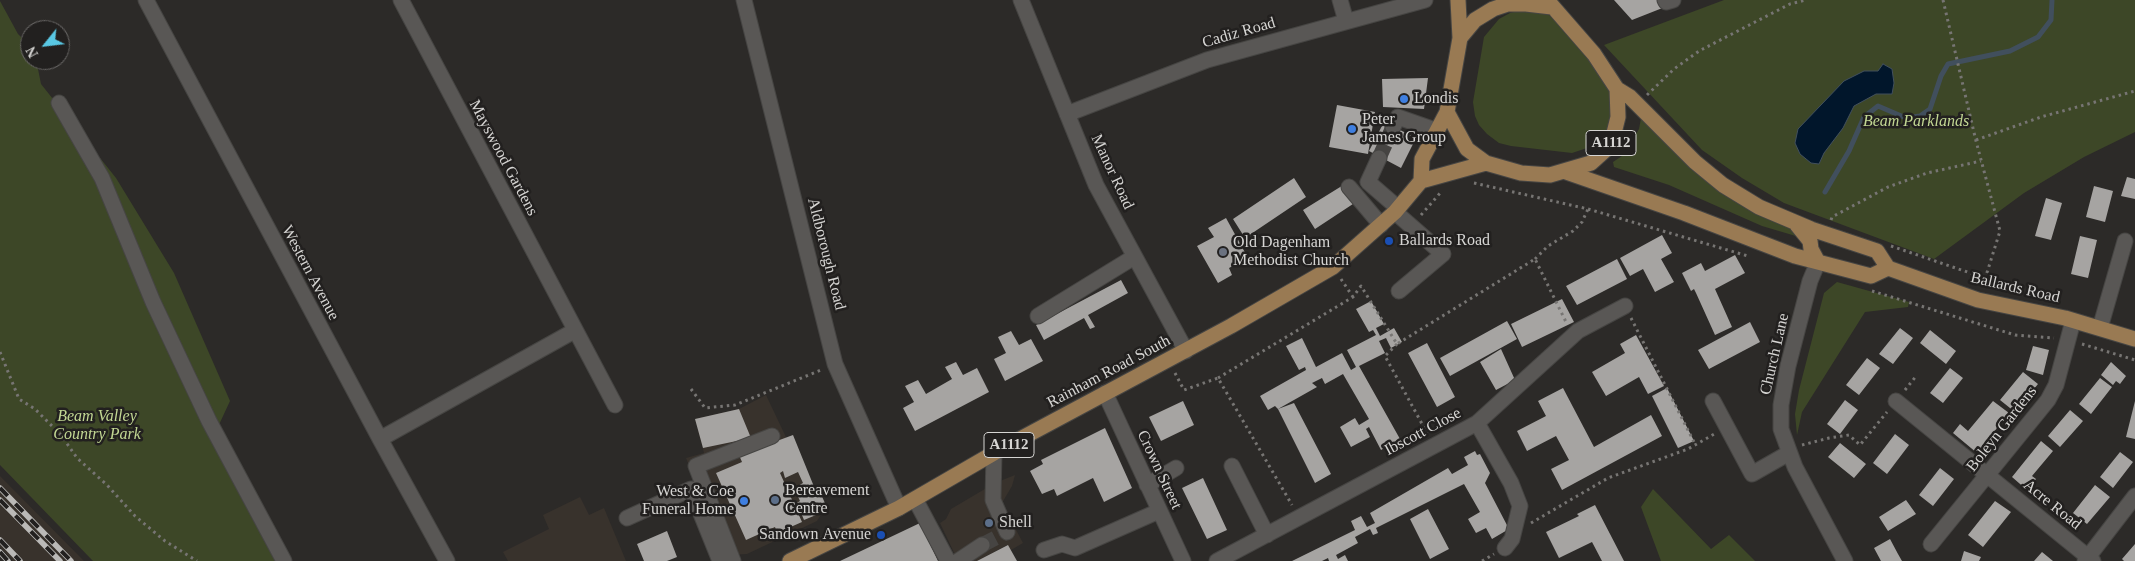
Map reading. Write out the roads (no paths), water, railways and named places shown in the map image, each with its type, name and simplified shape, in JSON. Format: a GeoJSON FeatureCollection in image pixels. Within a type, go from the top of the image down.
{"type":"FeatureCollection","features":[{"type":"Feature","properties":{"kind":"main road"},"geometry":{"type":"LineString","coordinates":[[1421,181],[1422,160],[1435,130],[1446,112],[1460,38],[1458,0]]}},
{"type":"Feature","properties":{"kind":"main road"},"geometry":{"type":"LineString","coordinates":[[1460,38],[1475,20],[1493,9],[1508,4],[1550,4],[1594,54],[1618,89],[1630,97],[1671,140],[1724,184],[1759,208],[1877,251],[1888,268],[1871,276],[1818,262],[1751,241],[1684,213],[1566,172]]}},
{"type":"Feature","properties":{"kind":"main road","name":"A1112"},"geometry":{"type":"LineString","coordinates":[[1446,112],[1467,148],[1486,164],[1521,173],[1550,176],[1591,163],[1611,145],[1618,117],[1618,89]]}},
{"type":"Feature","properties":{"kind":"main road","name":"A1112"},"geometry":{"type":"LineString","coordinates":[[1421,181],[1486,164]]}},
{"type":"Feature","properties":{"kind":"main road","name":"Rainham Road South"},"geometry":{"type":"LineString","coordinates":[[790,561],[900,508],[994,453],[1168,360],[1333,267],[1381,225],[1421,181]]}},
{"type":"Feature","properties":{"kind":"main road"},"geometry":{"type":"LineString","coordinates":[[1795,222],[1810,241],[1811,249],[1818,262]]}},
{"type":"Feature","properties":{"kind":"main road","name":"Ballards Road"},"geometry":{"type":"LineString","coordinates":[[1888,268],[1978,300],[2073,321],[2135,339]]}},
{"type":"Feature","properties":{"kind":"street","name":"Mayswood Gardens"},"geometry":{"type":"LineString","coordinates":[[401,0],[574,331],[615,405]]}},
{"type":"Feature","properties":{"kind":"street","name":"Aldborough Road"},"geometry":{"type":"LineString","coordinates":[[744,0],[835,364],[900,508]]}},
{"type":"Feature","properties":{"kind":"street","name":"Manor Road"},"geometry":{"type":"LineString","coordinates":[[1021,0],[1096,185],[1186,350]]}},
{"type":"Feature","properties":{"kind":"street"},"geometry":{"type":"LineString","coordinates":[[1340,0],[1346,21]]}},
{"type":"Feature","properties":{"kind":"street","name":"Cadiz Road"},"geometry":{"type":"LineString","coordinates":[[1067,114],[1207,60],[1425,0]]}},
{"type":"Feature","properties":{"kind":"street"},"geometry":{"type":"LineString","coordinates":[[1665,0],[1666,2],[1673,0]]}},
{"type":"Feature","properties":{"kind":"street","name":"Western Avenue"},"geometry":{"type":"LineString","coordinates":[[143,1],[447,561]]}},
{"type":"Feature","properties":{"kind":"street"},"geometry":{"type":"LineString","coordinates":[[59,103],[102,178],[153,302],[209,420],[284,561]]}},
{"type":"Feature","properties":{"kind":"street"},"geometry":{"type":"LineString","coordinates":[[1394,127],[1398,117],[1435,130]]}},
{"type":"Feature","properties":{"kind":"street"},"geometry":{"type":"LineString","coordinates":[[1379,158],[1368,182],[1443,254],[1399,291]]}},
{"type":"Feature","properties":{"kind":"street"},"geometry":{"type":"LineString","coordinates":[[1349,186],[1381,225]]}},
{"type":"Feature","properties":{"kind":"street"},"geometry":{"type":"LineString","coordinates":[[2100,328],[2125,241]]}},
{"type":"Feature","properties":{"kind":"street"},"geometry":{"type":"LineString","coordinates":[[1038,316],[1134,257]]}},
{"type":"Feature","properties":{"kind":"street","name":"Church Lane"},"geometry":{"type":"LineString","coordinates":[[1818,262],[1810,281],[1780,405],[1782,429],[1789,453],[1845,561]]}},
{"type":"Feature","properties":{"kind":"street","name":"Ibscott Close"},"geometry":{"type":"LineString","coordinates":[[1217,561],[1477,423],[1578,331],[1625,306]]}},
{"type":"Feature","properties":{"kind":"street","name":"Boleyn Gardens"},"geometry":{"type":"LineString","coordinates":[[1931,544],[2048,400],[2056,385],[2073,321]]}},
{"type":"Feature","properties":{"kind":"street"},"geometry":{"type":"LineString","coordinates":[[380,439],[574,331]]}},
{"type":"Feature","properties":{"kind":"street","name":"Crown Street"},"geometry":{"type":"LineString","coordinates":[[1105,394],[1182,561]]}},
{"type":"Feature","properties":{"kind":"street"},"geometry":{"type":"LineString","coordinates":[[1713,401],[1752,474],[1789,453]]}},
{"type":"Feature","properties":{"kind":"street","name":"Acre Road"},"geometry":{"type":"LineString","coordinates":[[1896,401],[2089,560]]}},
{"type":"Feature","properties":{"kind":"street"},"geometry":{"type":"LineString","coordinates":[[1477,423],[1511,483],[1520,506],[1512,539],[1506,548]]}},
{"type":"Feature","properties":{"kind":"street"},"geometry":{"type":"LineString","coordinates":[[733,561],[696,466],[772,436]]}},
{"type":"Feature","properties":{"kind":"street"},"geometry":{"type":"LineString","coordinates":[[994,453],[993,500],[1007,532]]}},
{"type":"Feature","properties":{"kind":"street"},"geometry":{"type":"LineString","coordinates":[[1232,466],[1267,534]]}},
{"type":"Feature","properties":{"kind":"street"},"geometry":{"type":"LineString","coordinates":[[1147,485],[1176,468]]}},
{"type":"Feature","properties":{"kind":"street"},"geometry":{"type":"LineString","coordinates":[[627,518],[691,489],[720,561]]}},
{"type":"Feature","properties":{"kind":"street"},"geometry":{"type":"LineString","coordinates":[[2089,560],[2135,496]]}},
{"type":"Feature","properties":{"kind":"street"},"geometry":{"type":"LineString","coordinates":[[915,499],[948,561]]}},
{"type":"Feature","properties":{"kind":"street"},"geometry":{"type":"LineString","coordinates":[[1044,550],[1062,544],[1075,548],[1159,511]]}},
{"type":"Feature","properties":{"kind":"street"},"geometry":{"type":"LineString","coordinates":[[958,561],[982,545]]}},
{"type":"Feature","properties":{"kind":"water"},"geometry":{"type":"Polygon","coordinates":[[[1883,64],[1892,69],[1894,83],[1892,94],[1876,94],[1854,106],[1843,128],[1824,153],[1819,164],[1811,163],[1800,154],[1795,143],[1798,129],[1844,81],[1864,71],[1878,71],[1883,64]]]}},
{"type":"Feature","properties":{"kind":"waterway"},"geometry":{"type":"LineString","coordinates":[[1825,192],[1849,151],[1864,117],[1878,106],[1906,118],[1920,116],[1930,109],[1941,76],[1948,64],[2010,51],[2038,37],[2051,20],[2052,0]]}},
{"type":"Feature","properties":{"kind":"tunnel"},"geometry":{"type":"LineString","coordinates":[[1379,158],[1393,127]]}},
{"type":"Feature","properties":{"kind":"tunnel"},"geometry":{"type":"LineString","coordinates":[[982,545],[1007,532]]}},
{"type":"Feature","properties":{"kind":"railway"},"geometry":{"type":"LineString","coordinates":[[0,488],[71,561]]}},
{"type":"Feature","properties":{"kind":"railway"},"geometry":{"type":"LineString","coordinates":[[0,500],[60,561]]}},
{"type":"Feature","properties":{"kind":"railway"},"geometry":{"type":"LineString","coordinates":[[0,540],[20,561]]}},
{"type":"Feature","properties":{"kind":"railway"},"geometry":{"type":"LineString","coordinates":[[0,552],[8,561]]}},
{"type":"Feature","properties":{"kind":"place","name":"Londis"},"geometry":{"type":"Point","coordinates":[1404,99]}},
{"type":"Feature","properties":{"kind":"place","name":"Peter James Group"},"geometry":{"type":"Point","coordinates":[1352,129]}},
{"type":"Feature","properties":{"kind":"place","name":"Ballards Road"},"geometry":{"type":"Point","coordinates":[1389,241]}},
{"type":"Feature","properties":{"kind":"place","name":"Old Dagenham Methodist Church"},"geometry":{"type":"Point","coordinates":[1223,252]}},
{"type":"Feature","properties":{"kind":"place","name":"Bereavement Centre"},"geometry":{"type":"Point","coordinates":[775,500]}},
{"type":"Feature","properties":{"kind":"place","name":"West & Coe Funeral Home"},"geometry":{"type":"Point","coordinates":[744,501]}},
{"type":"Feature","properties":{"kind":"place","name":"Shell"},"geometry":{"type":"Point","coordinates":[989,523]}},
{"type":"Feature","properties":{"kind":"place","name":"Sandown Avenue"},"geometry":{"type":"Point","coordinates":[881,535]}},
{"type":"Feature","properties":{"kind":"park label","name":"Beam Parklands"},"geometry":{"type":"Point","coordinates":[1916,122]}},
{"type":"Feature","properties":{"kind":"park label","name":"Beam Valley Country Park"},"geometry":{"type":"Point","coordinates":[97,426]}}]}
